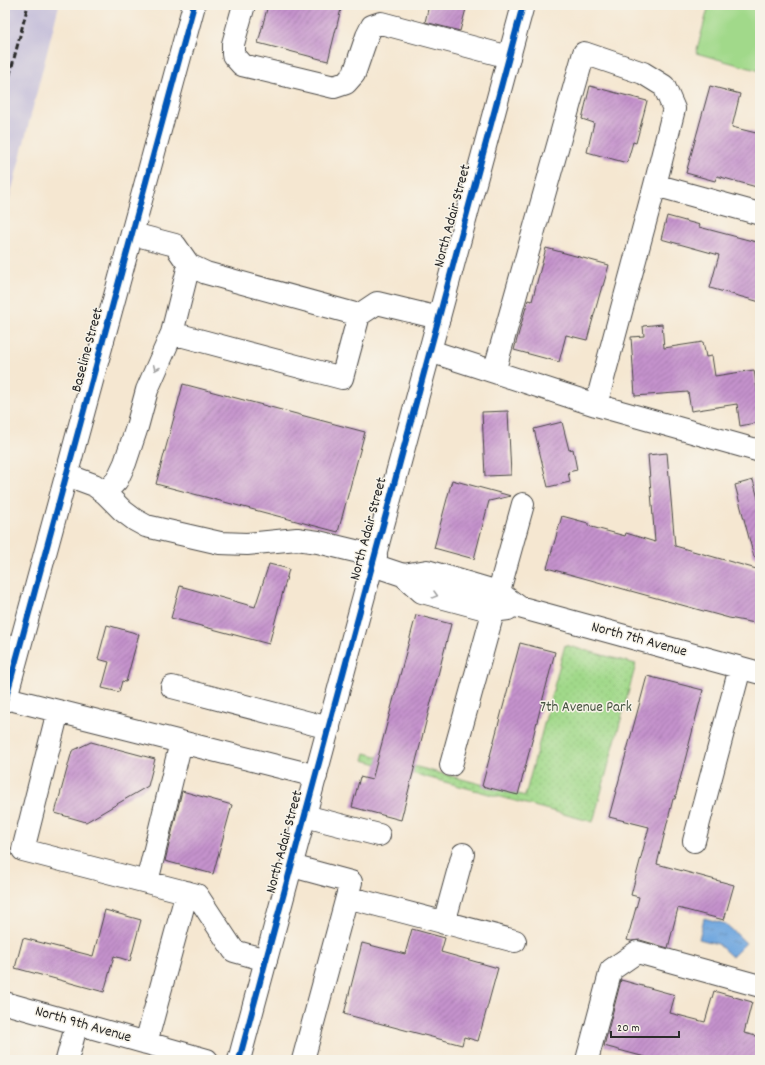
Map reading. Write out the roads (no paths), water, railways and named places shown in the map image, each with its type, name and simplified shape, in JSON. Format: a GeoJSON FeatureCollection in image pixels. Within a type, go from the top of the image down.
{"type":"FeatureCollection","features":[{"type":"Feature","properties":{"kind":"main road","name":"Baseline Street"},"geometry":{"type":"LineString","coordinates":[[5,699],[133,234],[194,5]]}},
{"type":"Feature","properties":{"kind":"main road"},"geometry":{"type":"LineString","coordinates":[[244,5],[233,44],[233,55],[242,65],[334,87],[346,83],[354,74],[372,26],[381,23],[509,57]]}},
{"type":"Feature","properties":{"kind":"main road","name":"North Adair Street"},"geometry":{"type":"LineString","coordinates":[[239,1060],[523,5]]}},
{"type":"Feature","properties":{"kind":"main road"},"geometry":{"type":"LineString","coordinates":[[494,372],[584,53],[643,73],[664,86],[674,109],[596,405]]}},
{"type":"Feature","properties":{"kind":"main road"},"geometry":{"type":"LineString","coordinates":[[655,185],[760,214]]}},
{"type":"Feature","properties":{"kind":"main road"},"geometry":{"type":"LineString","coordinates":[[133,234],[175,245],[189,265],[206,273],[359,315]]}},
{"type":"Feature","properties":{"kind":"main road"},"geometry":{"type":"LineString","coordinates":[[105,493],[117,480],[125,464],[147,390],[172,333],[189,265]]}},
{"type":"Feature","properties":{"kind":"main road"},"geometry":{"type":"LineString","coordinates":[[172,333],[342,378],[359,315],[377,303],[439,318]]}},
{"type":"Feature","properties":{"kind":"main road"},"geometry":{"type":"LineString","coordinates":[[430,351],[596,405],[760,451]]}},
{"type":"Feature","properties":{"kind":"main road","name":"North 7th Avenue"},"geometry":{"type":"LineString","coordinates":[[67,475],[94,485],[105,493],[123,511],[146,526],[220,543],[247,544],[304,540],[318,542],[374,561],[403,575],[427,571],[495,602],[519,606],[750,670]]}},
{"type":"Feature","properties":{"kind":"main road"},"geometry":{"type":"LineString","coordinates":[[451,765],[523,504]]}},
{"type":"Feature","properties":{"kind":"main road"},"geometry":{"type":"LineString","coordinates":[[694,841],[750,670]]}},
{"type":"Feature","properties":{"kind":"main road"},"geometry":{"type":"LineString","coordinates":[[172,687],[329,728]]}},
{"type":"Feature","properties":{"kind":"main road"},"geometry":{"type":"LineString","coordinates":[[5,699],[316,776]]}},
{"type":"Feature","properties":{"kind":"main road"},"geometry":{"type":"LineString","coordinates":[[58,711],[23,850],[198,895],[234,951],[266,960]]}},
{"type":"Feature","properties":{"kind":"main road"},"geometry":{"type":"LineString","coordinates":[[147,882],[181,742]]}},
{"type":"Feature","properties":{"kind":"main road"},"geometry":{"type":"LineString","coordinates":[[305,816],[379,835]]}},
{"type":"Feature","properties":{"kind":"main road"},"geometry":{"type":"LineString","coordinates":[[444,923],[463,854]]}},
{"type":"Feature","properties":{"kind":"main road"},"geometry":{"type":"LineString","coordinates":[[292,866],[351,882],[303,1060]]}},
{"type":"Feature","properties":{"kind":"main road"},"geometry":{"type":"LineString","coordinates":[[146,1043],[187,892]]}},
{"type":"Feature","properties":{"kind":"main road"},"geometry":{"type":"LineString","coordinates":[[347,897],[515,941]]}},
{"type":"Feature","properties":{"kind":"main road"},"geometry":{"type":"LineString","coordinates":[[587,1060],[611,970],[637,952],[760,986]]}},
{"type":"Feature","properties":{"kind":"main road","name":"North 9th Avenue"},"geometry":{"type":"LineString","coordinates":[[5,1003],[207,1060]]}},
{"type":"Feature","properties":{"kind":"main road"},"geometry":{"type":"LineString","coordinates":[[67,1060],[77,1023]]}},
{"type":"Feature","properties":{"kind":"water"},"geometry":{"type":"Polygon","coordinates":[[[704,918],[726,924],[746,943],[732,957],[718,944],[699,939],[704,918]]]}},
{"type":"Feature","properties":{"kind":"railway"},"geometry":{"type":"LineString","coordinates":[[5,93],[28,5]]}},
{"type":"Feature","properties":{"kind":"park label","name":"7th Avenue Park"},"geometry":{"type":"Point","coordinates":[586,708]}}]}
